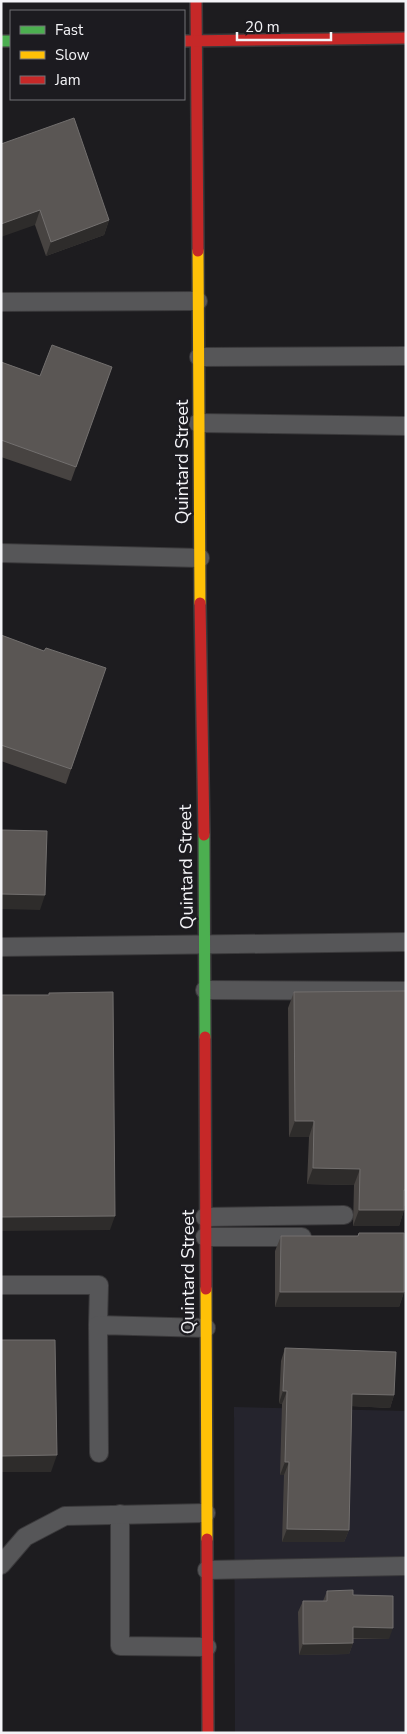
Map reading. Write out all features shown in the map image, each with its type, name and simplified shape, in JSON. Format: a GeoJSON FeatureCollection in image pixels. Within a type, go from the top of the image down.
{"type":"FeatureCollection","features":[{"type":"Feature","properties":{"kind":"street","name":"Quintard Street"},"geometry":{"type":"LineString","coordinates":[[196,1],[198,423],[205,944],[208,1733]]}},
{"type":"Feature","properties":{"kind":"street"},"geometry":{"type":"LineString","coordinates":[[185,41],[406,38]]}},
{"type":"Feature","properties":{"kind":"lane"},"geometry":{"type":"LineString","coordinates":[[1,302],[198,301]]}},
{"type":"Feature","properties":{"kind":"lane"},"geometry":{"type":"LineString","coordinates":[[199,357],[406,356]]}},
{"type":"Feature","properties":{"kind":"lane"},"geometry":{"type":"LineString","coordinates":[[198,423],[406,426]]}},
{"type":"Feature","properties":{"kind":"lane"},"geometry":{"type":"LineString","coordinates":[[1,553],[200,558]]}},
{"type":"Feature","properties":{"kind":"lane"},"geometry":{"type":"LineString","coordinates":[[1,947],[406,942]]}},
{"type":"Feature","properties":{"kind":"lane"},"geometry":{"type":"LineString","coordinates":[[204,990],[406,991]]}},
{"type":"Feature","properties":{"kind":"lane"},"geometry":{"type":"LineString","coordinates":[[205,1217],[344,1215]]}},
{"type":"Feature","properties":{"kind":"lane"},"geometry":{"type":"LineString","coordinates":[[205,1237],[320,1237]]}},
{"type":"Feature","properties":{"kind":"lane"},"geometry":{"type":"LineString","coordinates":[[1,1284],[99,1285],[99,1453]]}},
{"type":"Feature","properties":{"kind":"lane"},"geometry":{"type":"LineString","coordinates":[[98,1324],[206,1328]]}},
{"type":"Feature","properties":{"kind":"lane"},"geometry":{"type":"LineString","coordinates":[[1,1565],[25,1537],[65,1516],[206,1513]]}},
{"type":"Feature","properties":{"kind":"lane"},"geometry":{"type":"LineString","coordinates":[[120,1514],[120,1646],[207,1647]]}},
{"type":"Feature","properties":{"kind":"lane"},"geometry":{"type":"LineString","coordinates":[[207,1570],[406,1566]]}},
{"type":"Feature","properties":{"kind":"shaded area"},"geometry":{"type":"Polygon","coordinates":[[[234,1407],[406,1411],[406,1733],[235,1733],[234,1407]]]}},
{"type":"Feature","properties":{"kind":"building"},"geometry":{"type":"Polygon","coordinates":[[[74,118],[109,220],[51,242],[40,210],[1,224],[1,144],[74,118]]]}},
{"type":"Feature","properties":{"kind":"building"},"geometry":{"type":"Polygon","coordinates":[[[52,345],[112,367],[76,467],[1,440],[1,362],[40,376],[52,345]]]}},
{"type":"Feature","properties":{"kind":"building"},"geometry":{"type":"Polygon","coordinates":[[[1,635],[44,651],[46,648],[106,668],[71,769],[1,745],[1,635]]]}},
{"type":"Feature","properties":{"kind":"building"},"geometry":{"type":"Polygon","coordinates":[[[1,830],[47,831],[45,895],[1,894],[1,830]]]}},
{"type":"Feature","properties":{"kind":"building"},"geometry":{"type":"Polygon","coordinates":[[[406,991],[406,1190],[404,1190],[404,1210],[359,1210],[360,1169],[313,1168],[314,1121],[295,1121],[294,992],[406,991]]]}},
{"type":"Feature","properties":{"kind":"building"},"geometry":{"type":"Polygon","coordinates":[[[113,992],[115,1216],[1,1217],[1,995],[113,992]]]}},
{"type":"Feature","properties":{"kind":"building"},"geometry":{"type":"Polygon","coordinates":[[[359,1233],[404,1233],[404,1292],[280,1292],[281,1236],[358,1236],[359,1233]]]}},
{"type":"Feature","properties":{"kind":"building"},"geometry":{"type":"Polygon","coordinates":[[[1,1340],[55,1340],[57,1455],[1,1456],[1,1340]]]}},
{"type":"Feature","properties":{"kind":"building"},"geometry":{"type":"Polygon","coordinates":[[[285,1348],[396,1352],[394,1395],[352,1394],[349,1530],[287,1529],[289,1462],[285,1462],[287,1391],[283,1391],[285,1348]]]}},
{"type":"Feature","properties":{"kind":"building"},"geometry":{"type":"Polygon","coordinates":[[[353,1590],[353,1595],[393,1596],[393,1628],[353,1627],[353,1643],[303,1644],[303,1601],[327,1601],[327,1591],[353,1590]]]}},
{"type":"Feature","properties":{"kind":"traffic: fast"},"geometry":{"type":"LineString","coordinates":[[1,41],[10,41]]}},
{"type":"Feature","properties":{"kind":"traffic: fast"},"geometry":{"type":"LineString","coordinates":[[204,835],[205,1037]]}},
{"type":"Feature","properties":{"kind":"traffic: slow"},"geometry":{"type":"LineString","coordinates":[[198,251],[200,603]]}},
{"type":"Feature","properties":{"kind":"traffic: slow"},"geometry":{"type":"LineString","coordinates":[[206,1289],[207,1539]]}},
{"type":"Feature","properties":{"kind":"traffic: jam"},"geometry":{"type":"LineString","coordinates":[[196,1],[198,251]]}},
{"type":"Feature","properties":{"kind":"traffic: jam"},"geometry":{"type":"LineString","coordinates":[[185,41],[406,38]]}},
{"type":"Feature","properties":{"kind":"traffic: jam"},"geometry":{"type":"LineString","coordinates":[[200,603],[204,835]]}},
{"type":"Feature","properties":{"kind":"traffic: jam"},"geometry":{"type":"LineString","coordinates":[[205,1037],[206,1289]]}},
{"type":"Feature","properties":{"kind":"traffic: jam"},"geometry":{"type":"LineString","coordinates":[[207,1539],[208,1733]]}}]}
